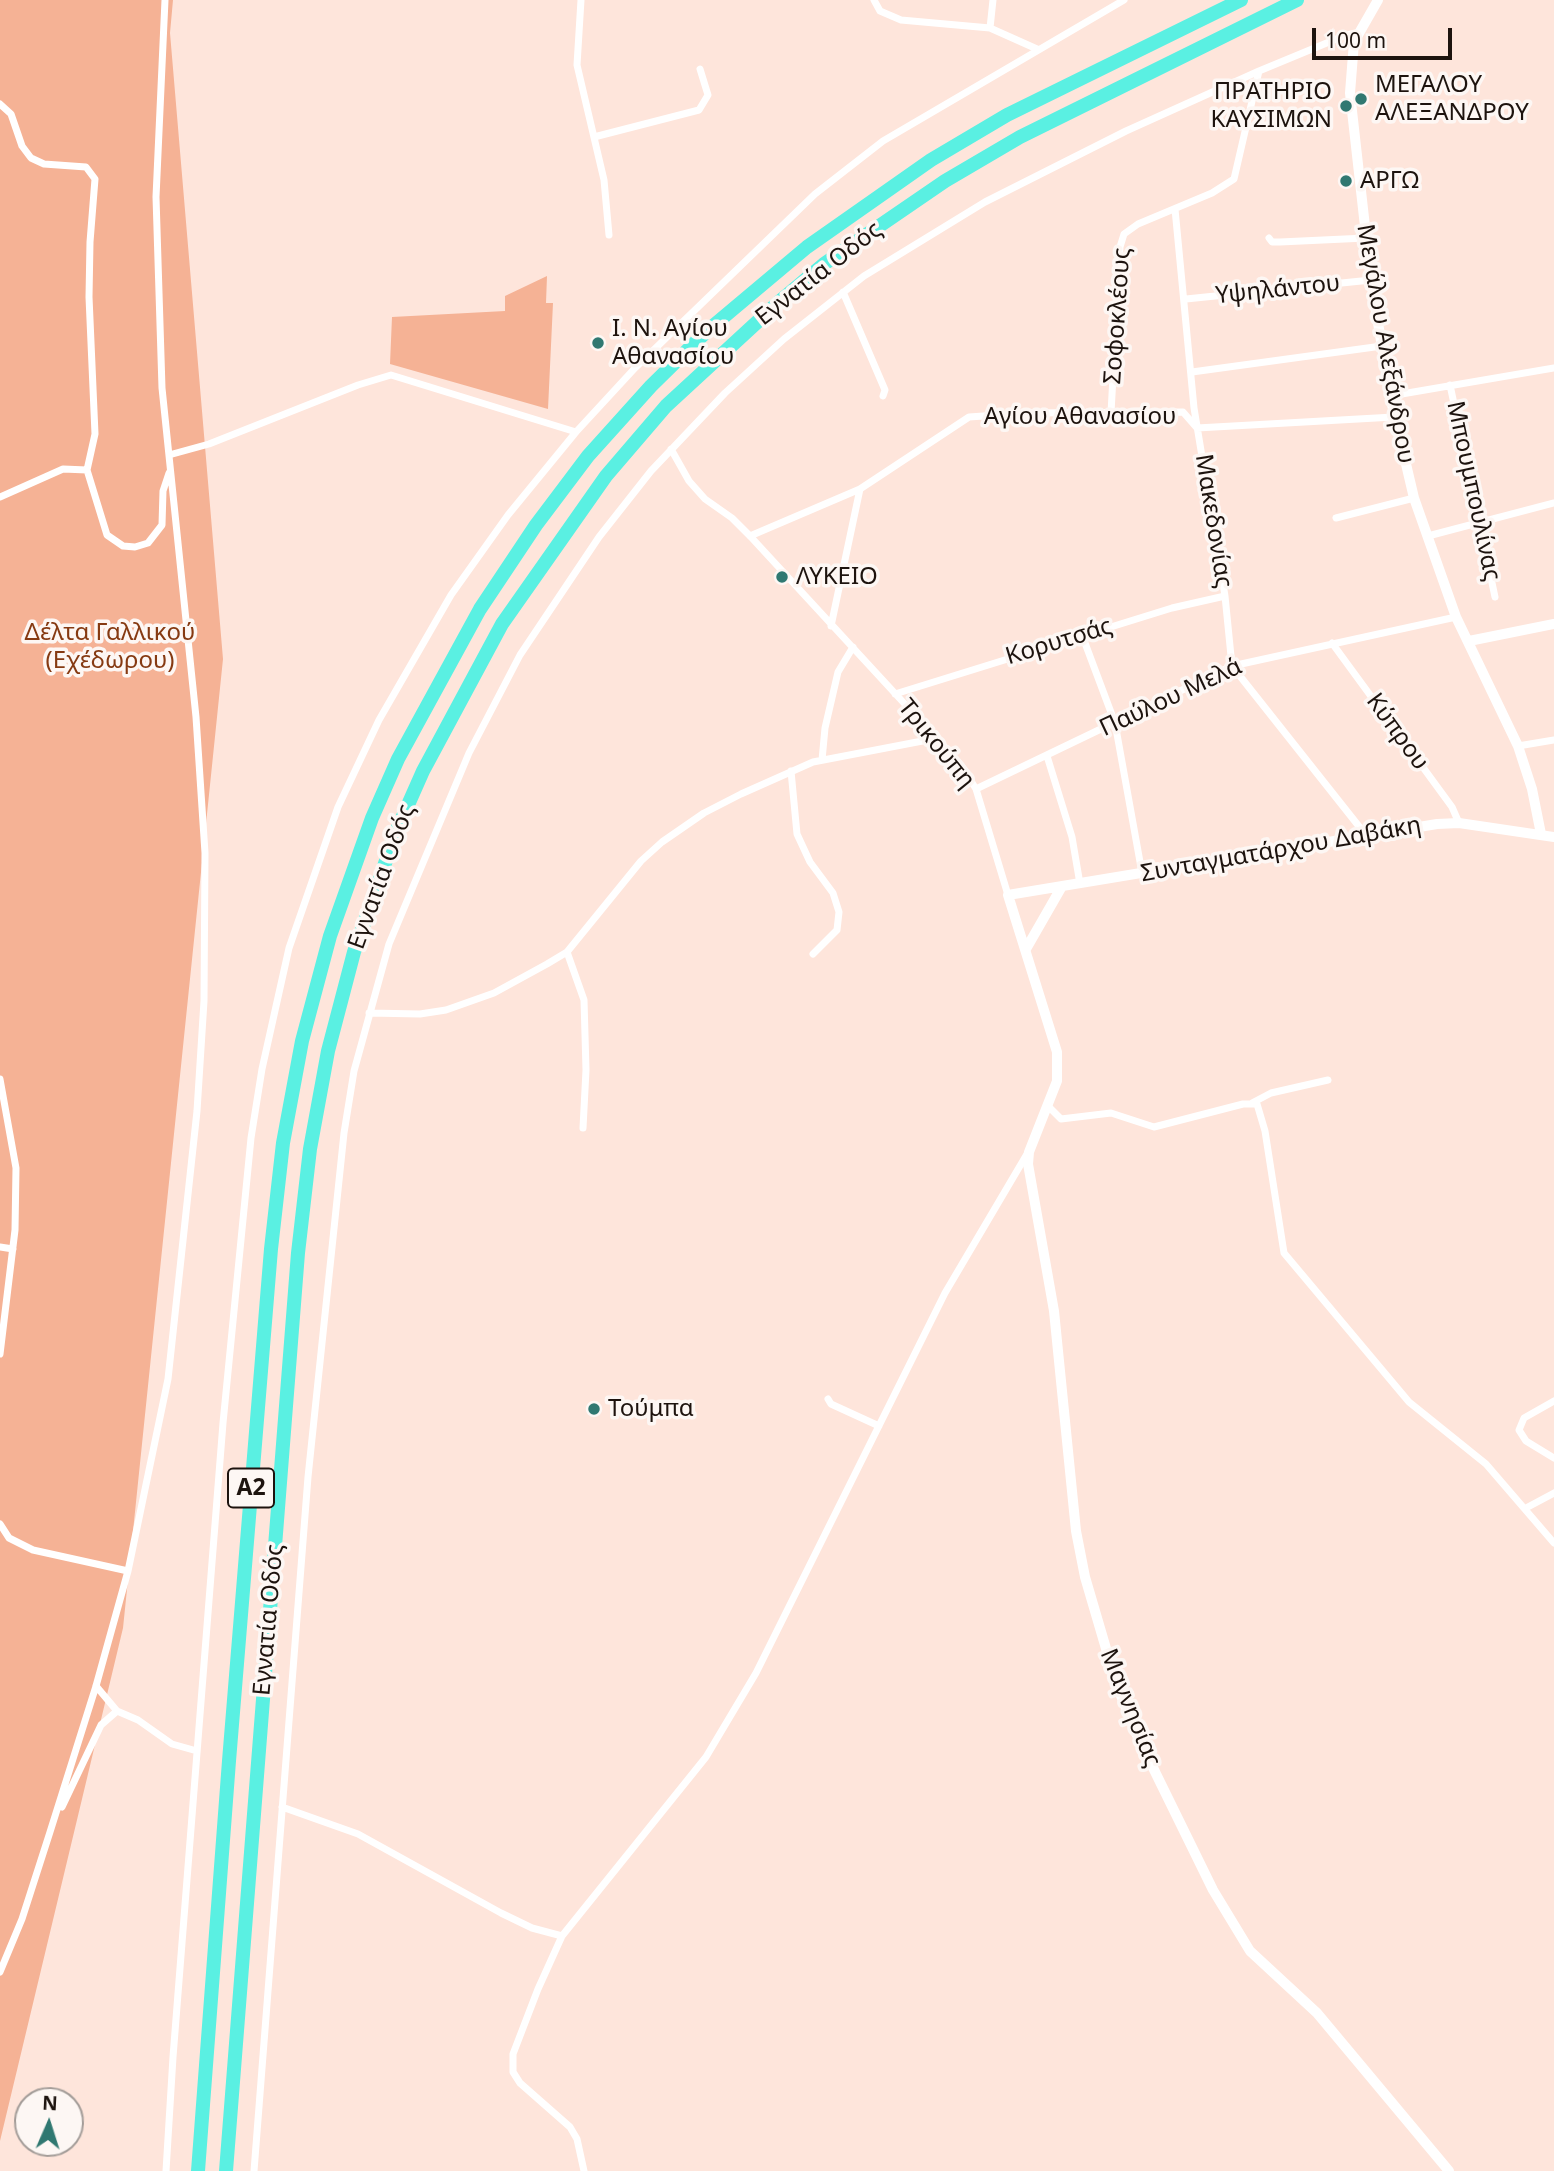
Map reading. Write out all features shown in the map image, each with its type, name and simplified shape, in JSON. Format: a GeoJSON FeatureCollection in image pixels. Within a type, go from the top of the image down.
{"type":"FeatureCollection","features":[{"type":"Feature","properties":{"kind":"highway","name":"Εγνατία Οδός"},"geometry":{"type":"LineString","coordinates":[[198,2171],[271,1249],[283,1143],[302,1041],[330,936],[372,818],[398,759],[480,609],[536,525],[597,446],[651,386],[707,331],[807,247],[931,160],[1007,116],[1241,0]]}},
{"type":"Feature","properties":{"kind":"highway","name":"Εγνατία Οδός"},"geometry":{"type":"LineString","coordinates":[[226,2171],[297,1267],[308,1161],[328,1051],[354,951],[396,832],[423,771],[502,624],[607,475],[666,406],[779,301],[872,231],[1009,144],[1297,0]]}},
{"type":"Feature","properties":{"kind":"street"},"geometry":{"type":"LineString","coordinates":[[0,1972],[22,1919],[50,1832],[96,1686],[128,1571],[169,1379],[188,1211],[204,1001],[205,853],[201,778],[162,388],[156,197],[165,0]]}},
{"type":"Feature","properties":{"kind":"street"},"geometry":{"type":"LineString","coordinates":[[581,0],[576,43],[582,91],[604,180],[609,235]]}},
{"type":"Feature","properties":{"kind":"street"},"geometry":{"type":"LineString","coordinates":[[874,0],[880,11],[901,20],[990,28],[1037,49]]}},
{"type":"Feature","properties":{"kind":"street"},"geometry":{"type":"LineString","coordinates":[[990,28],[993,0]]}},
{"type":"Feature","properties":{"kind":"street"},"geometry":{"type":"LineString","coordinates":[[166,2171],[197,1751],[251,1138],[262,1069],[289,948],[338,807],[379,720],[452,595],[508,515],[576,432],[730,273],[815,194],[883,141],[1124,0]]}},
{"type":"Feature","properties":{"kind":"street","name":"Μεγάλου Αλεξάνδρου"},"geometry":{"type":"LineString","coordinates":[[1380,1],[1357,33],[1352,56],[1350,93],[1371,280],[1394,417],[1414,498],[1456,617],[1518,746],[1532,789],[1541,834]]}},
{"type":"Feature","properties":{"kind":"street"},"geometry":{"type":"LineString","coordinates":[[254,2171],[307,1490],[334,1217],[354,1071],[389,944],[424,854],[469,753],[520,655],[599,537],[671,449],[725,393],[784,339],[843,292],[940,227],[985,202],[1126,131],[1259,71],[1346,35],[1357,33]]}},
{"type":"Feature","properties":{"kind":"street"},"geometry":{"type":"LineString","coordinates":[[594,137],[699,110],[708,95],[700,69]]}},
{"type":"Feature","properties":{"kind":"street","name":"Σοφοκλέους"},"geometry":{"type":"LineString","coordinates":[[1111,413],[1120,247],[1130,229],[1228,186],[1234,179],[1259,71]]}},
{"type":"Feature","properties":{"kind":"street"},"geometry":{"type":"LineString","coordinates":[[0,104],[11,114],[22,146],[31,158],[44,164],[86,167],[95,179],[89,269],[95,434],[87,470],[107,535],[123,546],[135,547],[148,543],[162,525],[163,491],[170,468]]}},
{"type":"Feature","properties":{"kind":"street","name":"Μακεδονίας"},"geometry":{"type":"LineString","coordinates":[[1175,209],[1186,299],[1194,408],[1225,596],[1232,666]]}},
{"type":"Feature","properties":{"kind":"street"},"geometry":{"type":"LineString","coordinates":[[1269,238],[1272,242],[1366,239]]}},
{"type":"Feature","properties":{"kind":"street","name":"Υψηλάντου"},"geometry":{"type":"LineString","coordinates":[[1186,299],[1371,280]]}},
{"type":"Feature","properties":{"kind":"street"},"geometry":{"type":"LineString","coordinates":[[843,292],[885,390],[883,396]]}},
{"type":"Feature","properties":{"kind":"street"},"geometry":{"type":"LineString","coordinates":[[1192,372],[1382,346]]}},
{"type":"Feature","properties":{"kind":"street"},"geometry":{"type":"LineString","coordinates":[[1390,396],[1554,368]]}},
{"type":"Feature","properties":{"kind":"street"},"geometry":{"type":"LineString","coordinates":[[169,455],[209,444],[358,385],[391,376],[576,432]]}},
{"type":"Feature","properties":{"kind":"street","name":"Μπουμπουλίνας"},"geometry":{"type":"LineString","coordinates":[[1450,385],[1496,597]]}},
{"type":"Feature","properties":{"kind":"street"},"geometry":{"type":"LineString","coordinates":[[1183,412],[1194,408]]}},
{"type":"Feature","properties":{"kind":"street","name":"Αγίου Αθανασίου"},"geometry":{"type":"LineString","coordinates":[[750,536],[860,489],[969,417],[1183,412],[1198,428],[1394,417]]}},
{"type":"Feature","properties":{"kind":"street","name":"Τρικούπη"},"geometry":{"type":"LineString","coordinates":[[671,449],[697,490],[750,536],[938,738],[976,789],[1057,1052],[1057,1081],[1029,1152]]}},
{"type":"Feature","properties":{"kind":"street"},"geometry":{"type":"LineString","coordinates":[[0,497],[63,469],[87,470]]}},
{"type":"Feature","properties":{"kind":"street"},"geometry":{"type":"LineString","coordinates":[[831,626],[860,489]]}},
{"type":"Feature","properties":{"kind":"street"},"geometry":{"type":"LineString","coordinates":[[1336,518],[1414,498]]}},
{"type":"Feature","properties":{"kind":"street"},"geometry":{"type":"LineString","coordinates":[[1428,536],[1554,503]]}},
{"type":"Feature","properties":{"kind":"street","name":"Κορυτσάς"},"geometry":{"type":"LineString","coordinates":[[895,694],[1172,608],[1225,596]]}},
{"type":"Feature","properties":{"kind":"street","name":"Παύλου Μελά"},"geometry":{"type":"LineString","coordinates":[[976,789],[1232,666],[1456,617]]}},
{"type":"Feature","properties":{"kind":"street"},"geometry":{"type":"LineString","coordinates":[[1469,641],[1554,624]]}},
{"type":"Feature","properties":{"kind":"street"},"geometry":{"type":"LineString","coordinates":[[1082,635],[1115,723],[1142,873]]}},
{"type":"Feature","properties":{"kind":"street","name":"Κύπρου"},"geometry":{"type":"LineString","coordinates":[[1332,643],[1452,807],[1459,823]]}},
{"type":"Feature","properties":{"kind":"street"},"geometry":{"type":"LineString","coordinates":[[822,760],[825,728],[838,672],[853,647]]}},
{"type":"Feature","properties":{"kind":"street"},"geometry":{"type":"LineString","coordinates":[[1232,666],[1365,834]]}},
{"type":"Feature","properties":{"kind":"street"},"geometry":{"type":"LineString","coordinates":[[369,1013],[420,1014],[446,1010],[494,993],[567,952],[641,861],[662,842],[704,813],[790,771],[822,760],[938,738]]}},
{"type":"Feature","properties":{"kind":"street"},"geometry":{"type":"LineString","coordinates":[[1518,746],[1554,740]]}},
{"type":"Feature","properties":{"kind":"street"},"geometry":{"type":"LineString","coordinates":[[1047,755],[1072,837],[1080,884]]}},
{"type":"Feature","properties":{"kind":"street"},"geometry":{"type":"LineString","coordinates":[[790,771],[797,834],[810,862],[833,892],[839,912],[837,930],[813,954]]}},
{"type":"Feature","properties":{"kind":"street","name":"Συνταγματάρχου Δαβάκη"},"geometry":{"type":"LineString","coordinates":[[1009,895],[1365,834],[1459,823],[1554,837]]}},
{"type":"Feature","properties":{"kind":"street"},"geometry":{"type":"LineString","coordinates":[[1026,949],[1061,888]]}},
{"type":"Feature","properties":{"kind":"street"},"geometry":{"type":"LineString","coordinates":[[567,952],[584,1000],[586,1070],[583,1128]]}},
{"type":"Feature","properties":{"kind":"street"},"geometry":{"type":"LineString","coordinates":[[0,1079],[16,1168],[13,1249],[0,1354]]}},
{"type":"Feature","properties":{"kind":"street"},"geometry":{"type":"LineString","coordinates":[[1049,1107],[1061,1119],[1111,1113],[1154,1127],[1252,1103],[1271,1093],[1328,1080]]}},
{"type":"Feature","properties":{"kind":"street"},"geometry":{"type":"LineString","coordinates":[[1252,1103],[1260,1108],[1265,1131],[1284,1253],[1409,1402],[1466,1445],[1526,1508],[1554,1543]]}},
{"type":"Feature","properties":{"kind":"street"},"geometry":{"type":"LineString","coordinates":[[584,2171],[578,2138],[570,2127],[520,2083],[512,2062],[529,2011],[562,1936],[691,1776],[756,1673],[945,1293],[984,1222],[1029,1152]]}},
{"type":"Feature","properties":{"kind":"street","name":"Μαγνησίας"},"geometry":{"type":"LineString","coordinates":[[1029,1152],[1030,1178],[1054,1311],[1076,1531],[1105,1650],[1136,1733],[1226,1915],[1250,1951],[1317,2013],[1449,2171]]}},
{"type":"Feature","properties":{"kind":"street"},"geometry":{"type":"LineString","coordinates":[[0,1247],[13,1249]]}},
{"type":"Feature","properties":{"kind":"street"},"geometry":{"type":"LineString","coordinates":[[828,1399],[831,1404],[879,1426]]}},
{"type":"Feature","properties":{"kind":"street"},"geometry":{"type":"LineString","coordinates":[[1554,1401],[1524,1419],[1518,1430],[1526,1441],[1554,1458]]}},
{"type":"Feature","properties":{"kind":"street"},"geometry":{"type":"LineString","coordinates":[[1526,1508],[1554,1493]]}},
{"type":"Feature","properties":{"kind":"street"},"geometry":{"type":"LineString","coordinates":[[0,1524],[9,1538],[33,1550],[128,1571]]}},
{"type":"Feature","properties":{"kind":"street"},"geometry":{"type":"LineString","coordinates":[[96,1686],[117,1711],[138,1720],[172,1744],[197,1751]]}},
{"type":"Feature","properties":{"kind":"street"},"geometry":{"type":"LineString","coordinates":[[50,1832],[102,1725],[117,1711]]}},
{"type":"Feature","properties":{"kind":"street"},"geometry":{"type":"LineString","coordinates":[[282,1807],[358,1834],[511,1918],[548,1934],[562,1936]]}},
{"type":"Feature","properties":{"kind":"green space","name":"Δέλτα Γαλλικού (Εχέδωρου)"},"geometry":{"type":"Polygon","coordinates":[[[0,0],[173,0],[170,33],[223,659],[123,1628],[0,2141],[0,0]]]}},
{"type":"Feature","properties":{"kind":"green space"},"geometry":{"type":"Polygon","coordinates":[[[547,276],[546,303],[553,303],[548,409],[390,364],[392,317],[505,311],[505,296],[547,276]]]}},
{"type":"Feature","properties":{"kind":"place","name":"ΜΕΓΑΛΟΥ ΑΛΕΞΑΝΔΡΟΥ"},"geometry":{"type":"Point","coordinates":[1361,99]}},
{"type":"Feature","properties":{"kind":"place","name":"ΠΡΑΤΗΡΙΟ ΚΑΥΣΙΜΩΝ"},"geometry":{"type":"Point","coordinates":[1346,106]}},
{"type":"Feature","properties":{"kind":"place","name":"ΑΡΓΩ"},"geometry":{"type":"Point","coordinates":[1346,181]}},
{"type":"Feature","properties":{"kind":"place","name":"Ι. Ν. Αγίου Αθανασίου"},"geometry":{"type":"Point","coordinates":[598,343]}},
{"type":"Feature","properties":{"kind":"place","name":"ΛΥΚΕΙΟ"},"geometry":{"type":"Point","coordinates":[782,577]}},
{"type":"Feature","properties":{"kind":"place","name":"Τούμπα"},"geometry":{"type":"Point","coordinates":[594,1409]}}]}
